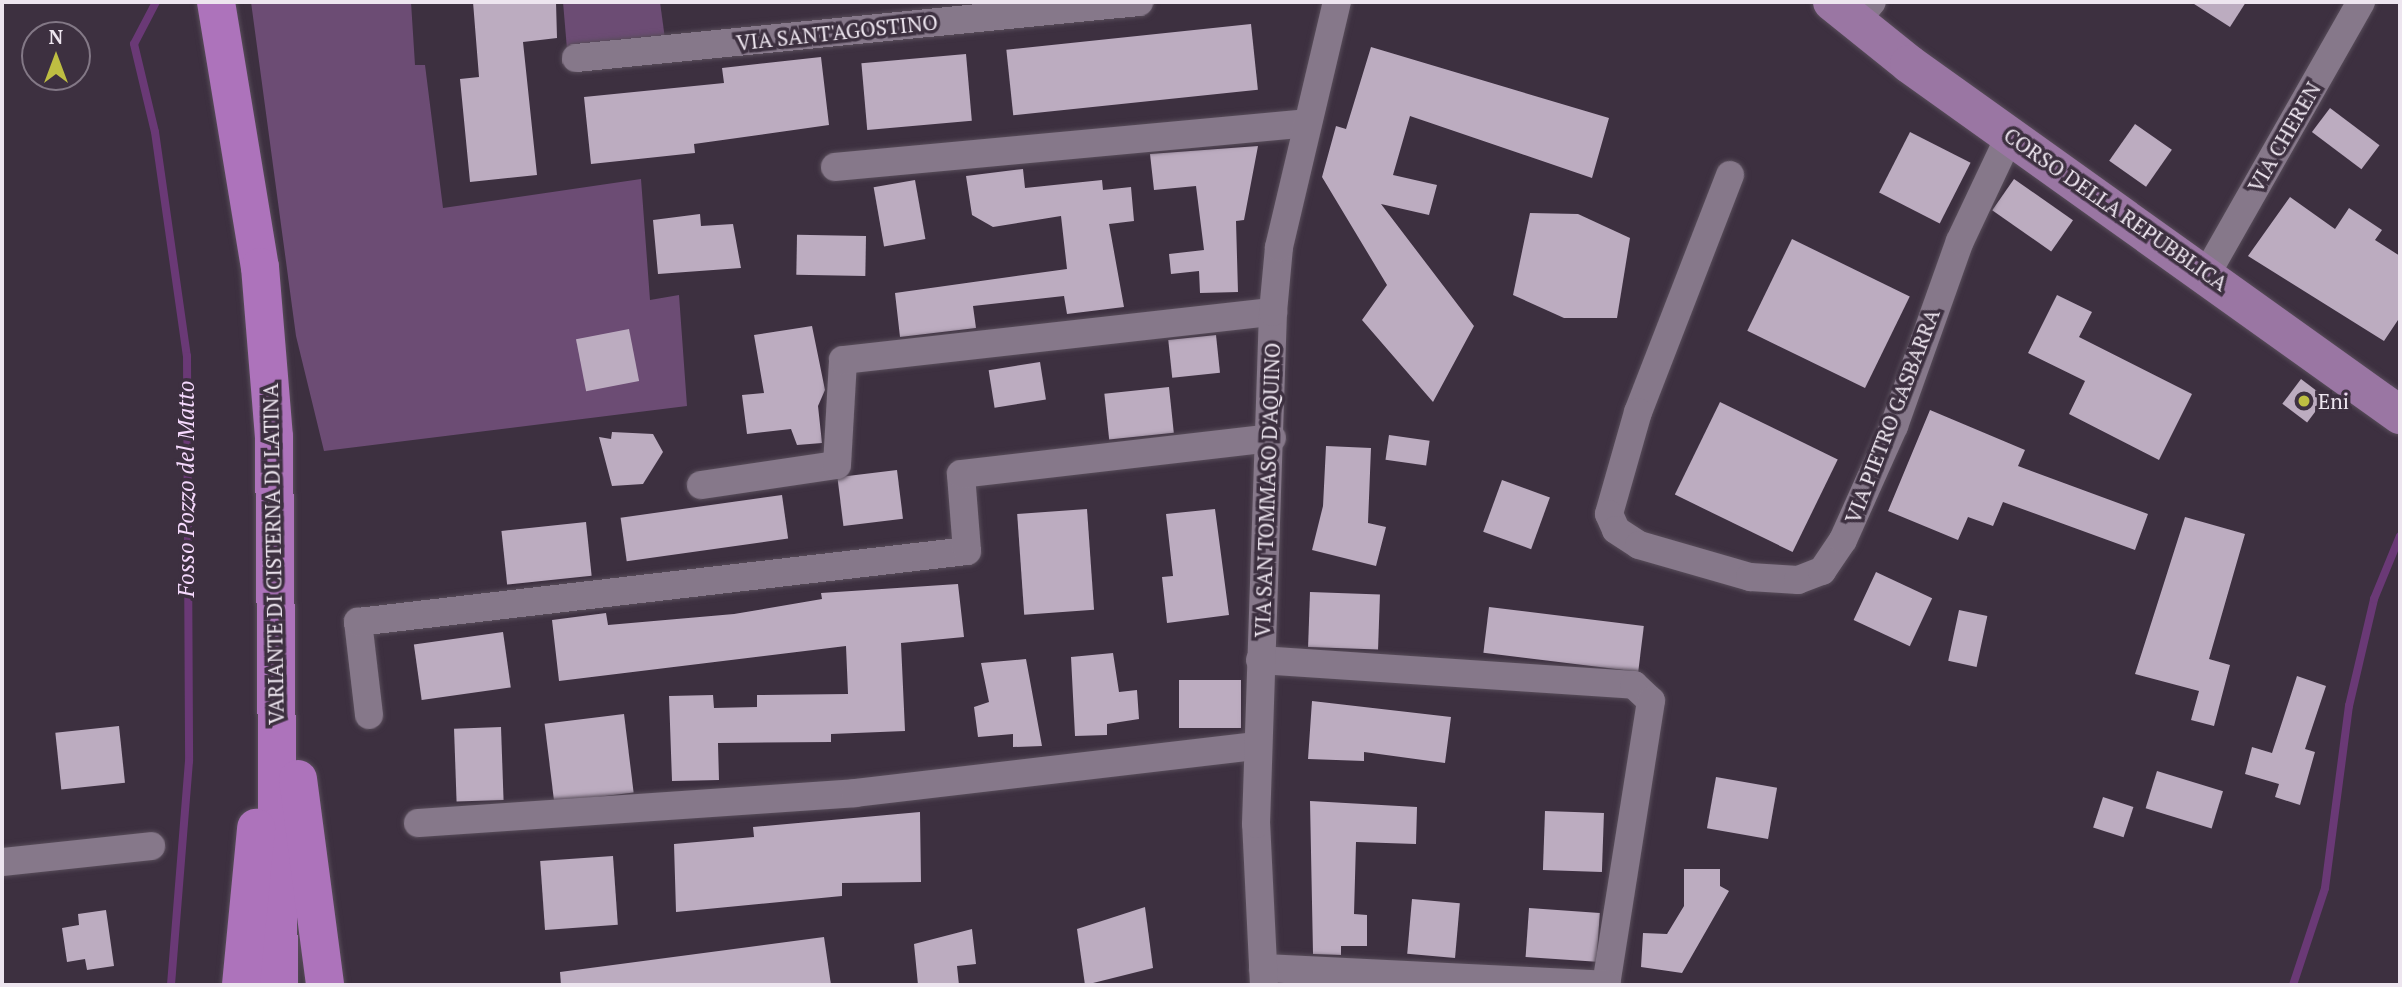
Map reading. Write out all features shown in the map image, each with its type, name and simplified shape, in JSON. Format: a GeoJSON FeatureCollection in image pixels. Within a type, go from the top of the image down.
{"type":"FeatureCollection","features":[{"type":"Feature","properties":{"kind":"main road","name":"VARIANTE DI CISTERNA DI LATINA"},"geometry":{"type":"LineString","coordinates":[[216,2],[226,43],[260,267],[274,438],[279,985]]}},
{"type":"Feature","properties":{"kind":"main road"},"geometry":{"type":"LineString","coordinates":[[241,985],[276,610]]}},
{"type":"Feature","properties":{"kind":"main road"},"geometry":{"type":"LineString","coordinates":[[276,610],[325,985]]}},
{"type":"Feature","properties":{"kind":"street","name":"VIA SANT'AGOSTINO"},"geometry":{"type":"LineString","coordinates":[[576,58],[1139,2]]}},
{"type":"Feature","properties":{"kind":"street","name":"VIA SAN TOMMASO D'AQUINO"},"geometry":{"type":"LineString","coordinates":[[1264,976],[1257,746],[1272,438],[1273,312],[1279,247],[1306,123],[1337,2]]}},
{"type":"Feature","properties":{"kind":"street","name":"VIA CHEREN"},"geometry":{"type":"LineString","coordinates":[[2207,273],[2361,2]]}},
{"type":"Feature","properties":{"kind":"street","name":"CORSO DELLA REPUBBLICA"},"geometry":{"type":"LineString","coordinates":[[1853,9],[2010,135],[2207,273],[2400,415]]}},
{"type":"Feature","properties":{"kind":"street"},"geometry":{"type":"LineString","coordinates":[[835,167],[1306,123]]}},
{"type":"Feature","properties":{"kind":"street","name":"VIA PIETRO GASBARRA"},"geometry":{"type":"LineString","coordinates":[[1730,176],[1646,391],[1609,514],[1622,537],[1639,545],[1750,577],[1798,580],[1822,571],[1843,540],[1894,426],[1960,241],[2010,135]]}},
{"type":"Feature","properties":{"kind":"street"},"geometry":{"type":"LineString","coordinates":[[701,485],[837,465],[843,360],[1273,312]]}},
{"type":"Feature","properties":{"kind":"street"},"geometry":{"type":"LineString","coordinates":[[369,715],[358,622],[967,551],[961,474],[1272,438]]}},
{"type":"Feature","properties":{"kind":"street"},"geometry":{"type":"LineString","coordinates":[[1260,660],[1634,685],[1651,701],[1606,985],[1264,976]]}},
{"type":"Feature","properties":{"kind":"street"},"geometry":{"type":"LineString","coordinates":[[418,822],[855,793],[1257,746]]}},
{"type":"Feature","properties":{"kind":"street"},"geometry":{"type":"LineString","coordinates":[[2,862],[151,846]]}},
{"type":"Feature","properties":{"kind":"shaded area"},"geometry":{"type":"Polygon","coordinates":[[[251,2],[411,2],[415,65],[425,65],[443,208],[641,179],[650,300],[679,295],[687,406],[324,451],[296,336],[251,2]]]}},
{"type":"Feature","properties":{"kind":"shaded area"},"geometry":{"type":"Polygon","coordinates":[[[563,2],[660,2],[665,39],[567,49],[563,2]]]}},
{"type":"Feature","properties":{"kind":"building"},"geometry":{"type":"Polygon","coordinates":[[[473,2],[556,2],[557,38],[523,42],[537,175],[470,182],[460,79],[479,77],[473,2]]]}},
{"type":"Feature","properties":{"kind":"building"},"geometry":{"type":"Polygon","coordinates":[[[2191,2],[2246,2],[2230,27],[2191,2]]]}},
{"type":"Feature","properties":{"kind":"building"},"geometry":{"type":"Polygon","coordinates":[[[1251,24],[1258,90],[1013,115],[1006,50],[1251,24]]]}},
{"type":"Feature","properties":{"kind":"building"},"geometry":{"type":"Polygon","coordinates":[[[1371,47],[1609,118],[1592,178],[1410,116],[1393,175],[1437,185],[1429,215],[1381,204],[1474,326],[1433,402],[1362,320],[1387,285],[1322,177],[1336,126],[1346,129],[1371,47]]]}},
{"type":"Feature","properties":{"kind":"building"},"geometry":{"type":"Polygon","coordinates":[[[966,54],[972,121],[867,130],[861,63],[966,54]]]}},
{"type":"Feature","properties":{"kind":"building"},"geometry":{"type":"Polygon","coordinates":[[[821,57],[829,125],[694,144],[695,153],[591,164],[584,97],[724,83],[722,68],[821,57]]]}},
{"type":"Feature","properties":{"kind":"building"},"geometry":{"type":"Polygon","coordinates":[[[2330,108],[2380,145],[2361,169],[2312,132],[2330,108]]]}},
{"type":"Feature","properties":{"kind":"building"},"geometry":{"type":"Polygon","coordinates":[[[2135,124],[2172,150],[2146,187],[2109,161],[2135,124]]]}},
{"type":"Feature","properties":{"kind":"building"},"geometry":{"type":"Polygon","coordinates":[[[1910,132],[1971,163],[1940,223],[1879,193],[1910,132]]]}},
{"type":"Feature","properties":{"kind":"building"},"geometry":{"type":"Polygon","coordinates":[[[1258,146],[1244,220],[1236,221],[1238,292],[1200,293],[1199,271],[1171,274],[1169,254],[1204,250],[1196,186],[1154,190],[1150,154],[1258,146]]]}},
{"type":"Feature","properties":{"kind":"building"},"geometry":{"type":"Polygon","coordinates":[[[1023,169],[1025,188],[1102,180],[1103,190],[1131,187],[1134,221],[1109,224],[1124,307],[1067,314],[1064,296],[973,306],[976,328],[900,337],[895,293],[1067,269],[1061,216],[993,227],[972,215],[966,176],[1023,169]]]}},
{"type":"Feature","properties":{"kind":"building"},"geometry":{"type":"Polygon","coordinates":[[[2014,179],[2073,220],[2051,251],[1992,210],[2014,179]]]}},
{"type":"Feature","properties":{"kind":"building"},"geometry":{"type":"Polygon","coordinates":[[[915,180],[925,239],[884,246],[874,187],[915,180]]]}},
{"type":"Feature","properties":{"kind":"building"},"geometry":{"type":"Polygon","coordinates":[[[2290,197],[2335,229],[2349,208],[2382,230],[2375,240],[2400,256],[2400,317],[2384,341],[2248,256],[2290,197]]]}},
{"type":"Feature","properties":{"kind":"building"},"geometry":{"type":"Polygon","coordinates":[[[1530,213],[1578,214],[1630,238],[1617,318],[1564,318],[1513,295],[1530,213]]]}},
{"type":"Feature","properties":{"kind":"building"},"geometry":{"type":"Polygon","coordinates":[[[700,214],[701,226],[733,224],[741,268],[658,274],[653,220],[700,214]]]}},
{"type":"Feature","properties":{"kind":"building"},"geometry":{"type":"Polygon","coordinates":[[[797,235],[866,236],[865,276],[796,275],[797,235]]]}},
{"type":"Feature","properties":{"kind":"building"},"geometry":{"type":"Polygon","coordinates":[[[1792,239],[1910,296],[1865,388],[1747,331],[1792,239]]]}},
{"type":"Feature","properties":{"kind":"building"},"geometry":{"type":"Polygon","coordinates":[[[2057,295],[2092,312],[2079,337],[2192,394],[2159,460],[2069,414],[2085,381],[2028,353],[2057,295]]]}},
{"type":"Feature","properties":{"kind":"building"},"geometry":{"type":"Polygon","coordinates":[[[812,326],[825,390],[818,406],[822,443],[797,445],[791,429],[747,434],[742,395],[764,393],[754,335],[812,326]]]}},
{"type":"Feature","properties":{"kind":"building"},"geometry":{"type":"Polygon","coordinates":[[[629,329],[639,381],[586,391],[576,339],[629,329]]]}},
{"type":"Feature","properties":{"kind":"building"},"geometry":{"type":"Polygon","coordinates":[[[1216,335],[1220,373],[1172,378],[1168,340],[1216,335]]]}},
{"type":"Feature","properties":{"kind":"building"},"geometry":{"type":"Polygon","coordinates":[[[1040,362],[1046,400],[995,408],[989,370],[1040,362]]]}},
{"type":"Feature","properties":{"kind":"building","name":"Eni"},"geometry":{"type":"Polygon","coordinates":[[[2301,379],[2326,398],[2307,422],[2282,404],[2301,379]]]}},
{"type":"Feature","properties":{"kind":"building"},"geometry":{"type":"Polygon","coordinates":[[[1169,387],[1174,433],[1109,440],[1104,394],[1169,387]]]}},
{"type":"Feature","properties":{"kind":"building"},"geometry":{"type":"Polygon","coordinates":[[[1720,402],[1838,459],[1793,552],[1675,495],[1720,402]]]}},
{"type":"Feature","properties":{"kind":"building"},"geometry":{"type":"Polygon","coordinates":[[[1930,410],[2025,450],[2018,466],[2148,514],[2135,550],[2003,502],[1993,526],[1968,517],[1958,540],[1888,511],[1930,410]]]}},
{"type":"Feature","properties":{"kind":"building"},"geometry":{"type":"Polygon","coordinates":[[[612,432],[653,434],[663,452],[643,484],[612,486],[599,437],[611,439],[612,432]]]}},
{"type":"Feature","properties":{"kind":"building"},"geometry":{"type":"Polygon","coordinates":[[[1389,435],[1430,441],[1426,465],[1386,460],[1389,435]]]}},
{"type":"Feature","properties":{"kind":"building"},"geometry":{"type":"Polygon","coordinates":[[[1326,446],[1371,448],[1368,523],[1386,527],[1376,566],[1312,550],[1323,506],[1326,446]]]}},
{"type":"Feature","properties":{"kind":"building"},"geometry":{"type":"Polygon","coordinates":[[[897,470],[903,519],[843,526],[837,477],[897,470]]]}},
{"type":"Feature","properties":{"kind":"building"},"geometry":{"type":"Polygon","coordinates":[[[1502,480],[1550,497],[1531,549],[1483,532],[1502,480]]]}},
{"type":"Feature","properties":{"kind":"building"},"geometry":{"type":"Polygon","coordinates":[[[782,495],[788,539],[627,561],[621,518],[782,495]]]}},
{"type":"Feature","properties":{"kind":"building"},"geometry":{"type":"Polygon","coordinates":[[[1087,509],[1094,610],[1024,615],[1017,514],[1087,509]]]}},
{"type":"Feature","properties":{"kind":"building"},"geometry":{"type":"Polygon","coordinates":[[[1215,509],[1229,615],[1167,623],[1162,577],[1173,576],[1166,514],[1215,509]]]}},
{"type":"Feature","properties":{"kind":"building"},"geometry":{"type":"Polygon","coordinates":[[[2185,517],[2245,534],[2209,659],[2230,665],[2214,726],[2191,720],[2199,691],[2135,674],[2185,517]]]}},
{"type":"Feature","properties":{"kind":"building"},"geometry":{"type":"Polygon","coordinates":[[[586,522],[592,576],[507,585],[501,531],[586,522]]]}},
{"type":"Feature","properties":{"kind":"building"},"geometry":{"type":"Polygon","coordinates":[[[1876,572],[1932,598],[1910,646],[1854,620],[1876,572]]]}},
{"type":"Feature","properties":{"kind":"building"},"geometry":{"type":"Polygon","coordinates":[[[958,584],[964,637],[901,643],[905,731],[831,734],[831,742],[718,743],[719,780],[672,781],[669,696],[713,695],[714,708],[757,707],[757,695],[848,694],[846,646],[559,681],[552,620],[606,613],[608,625],[734,614],[822,599],[821,593],[958,584]]]}},
{"type":"Feature","properties":{"kind":"building"},"geometry":{"type":"Polygon","coordinates":[[[1310,592],[1380,594],[1378,649],[1308,647],[1310,592]]]}},
{"type":"Feature","properties":{"kind":"building"},"geometry":{"type":"Polygon","coordinates":[[[1489,607],[1644,626],[1638,672],[1483,653],[1489,607]]]}},
{"type":"Feature","properties":{"kind":"building"},"geometry":{"type":"Polygon","coordinates":[[[1959,610],[1987,616],[1977,667],[1948,661],[1959,610]]]}},
{"type":"Feature","properties":{"kind":"building"},"geometry":{"type":"Polygon","coordinates":[[[503,632],[511,687],[422,700],[414,645],[503,632]]]}},
{"type":"Feature","properties":{"kind":"building"},"geometry":{"type":"Polygon","coordinates":[[[1113,653],[1119,692],[1137,690],[1139,719],[1107,724],[1107,735],[1075,736],[1071,657],[1113,653]]]}},
{"type":"Feature","properties":{"kind":"building"},"geometry":{"type":"Polygon","coordinates":[[[1026,659],[1042,746],[1013,747],[1013,734],[978,737],[974,707],[989,702],[981,663],[1026,659]]]}},
{"type":"Feature","properties":{"kind":"building"},"geometry":{"type":"Polygon","coordinates":[[[2297,676],[2326,686],[2305,749],[2315,752],[2300,805],[2275,797],[2279,784],[2245,774],[2252,747],[2272,753],[2297,676]]]}},
{"type":"Feature","properties":{"kind":"building"},"geometry":{"type":"Polygon","coordinates":[[[1179,680],[1241,680],[1241,728],[1179,728],[1179,680]]]}},
{"type":"Feature","properties":{"kind":"building"},"geometry":{"type":"Polygon","coordinates":[[[1312,701],[1451,717],[1445,763],[1364,752],[1364,761],[1308,759],[1312,701]]]}},
{"type":"Feature","properties":{"kind":"building"},"geometry":{"type":"Polygon","coordinates":[[[624,714],[634,792],[554,802],[545,724],[624,714]]]}},
{"type":"Feature","properties":{"kind":"building"},"geometry":{"type":"Polygon","coordinates":[[[119,726],[125,783],[61,789],[55,733],[119,726]]]}},
{"type":"Feature","properties":{"kind":"building"},"geometry":{"type":"Polygon","coordinates":[[[501,727],[504,800],[457,802],[454,729],[501,727]]]}},
{"type":"Feature","properties":{"kind":"building"},"geometry":{"type":"Polygon","coordinates":[[[2157,771],[2223,791],[2212,828],[2146,808],[2157,771]]]}},
{"type":"Feature","properties":{"kind":"building"},"geometry":{"type":"Polygon","coordinates":[[[1716,777],[1777,788],[1768,839],[1707,828],[1716,777]]]}},
{"type":"Feature","properties":{"kind":"building"},"geometry":{"type":"Polygon","coordinates":[[[2103,797],[2133,807],[2124,837],[2093,827],[2103,797]]]}},
{"type":"Feature","properties":{"kind":"building"},"geometry":{"type":"Polygon","coordinates":[[[1310,801],[1417,807],[1416,844],[1356,842],[1354,914],[1367,915],[1367,946],[1341,946],[1341,955],[1313,954],[1310,801]]]}},
{"type":"Feature","properties":{"kind":"building"},"geometry":{"type":"Polygon","coordinates":[[[1545,811],[1604,813],[1602,872],[1543,870],[1545,811]]]}},
{"type":"Feature","properties":{"kind":"building"},"geometry":{"type":"Polygon","coordinates":[[[920,812],[921,882],[842,883],[842,896],[676,912],[674,844],[754,837],[753,827],[920,812]]]}},
{"type":"Feature","properties":{"kind":"building"},"geometry":{"type":"Polygon","coordinates":[[[613,856],[618,925],[545,930],[540,861],[613,856]]]}},
{"type":"Feature","properties":{"kind":"building"},"geometry":{"type":"Polygon","coordinates":[[[1684,869],[1720,869],[1720,886],[1729,891],[1682,973],[1641,967],[1643,933],[1667,934],[1684,906],[1684,869]]]}},
{"type":"Feature","properties":{"kind":"building"},"geometry":{"type":"Polygon","coordinates":[[[1412,899],[1460,903],[1455,958],[1407,954],[1412,899]]]}},
{"type":"Feature","properties":{"kind":"building"},"geometry":{"type":"Polygon","coordinates":[[[1145,907],[1153,968],[1085,985],[1077,929],[1145,907]]]}},
{"type":"Feature","properties":{"kind":"building"},"geometry":{"type":"Polygon","coordinates":[[[1529,908],[1600,913],[1596,962],[1526,957],[1529,908]]]}},
{"type":"Feature","properties":{"kind":"building"},"geometry":{"type":"Polygon","coordinates":[[[106,910],[114,966],[87,970],[85,959],[67,962],[62,928],[79,925],[78,914],[106,910]]]}},
{"type":"Feature","properties":{"kind":"building"},"geometry":{"type":"Polygon","coordinates":[[[972,929],[976,964],[957,966],[959,985],[918,985],[914,944],[972,929]]]}},
{"type":"Feature","properties":{"kind":"building"},"geometry":{"type":"Polygon","coordinates":[[[824,937],[831,985],[561,985],[560,972],[824,937]]]}},
{"type":"Feature","properties":{"kind":"waterway","name":"Fosso Pozzo del Matto"},"geometry":{"type":"LineString","coordinates":[[156,2],[134,44],[155,132],[187,356],[189,761],[171,985]]}},
{"type":"Feature","properties":{"kind":"waterway"},"geometry":{"type":"LineString","coordinates":[[2293,985],[2325,888],[2349,706],[2374,599],[2400,536]]}},
{"type":"Feature","properties":{"kind":"place","name":"Eni"},"geometry":{"type":"Point","coordinates":[2304,401]}}]}
